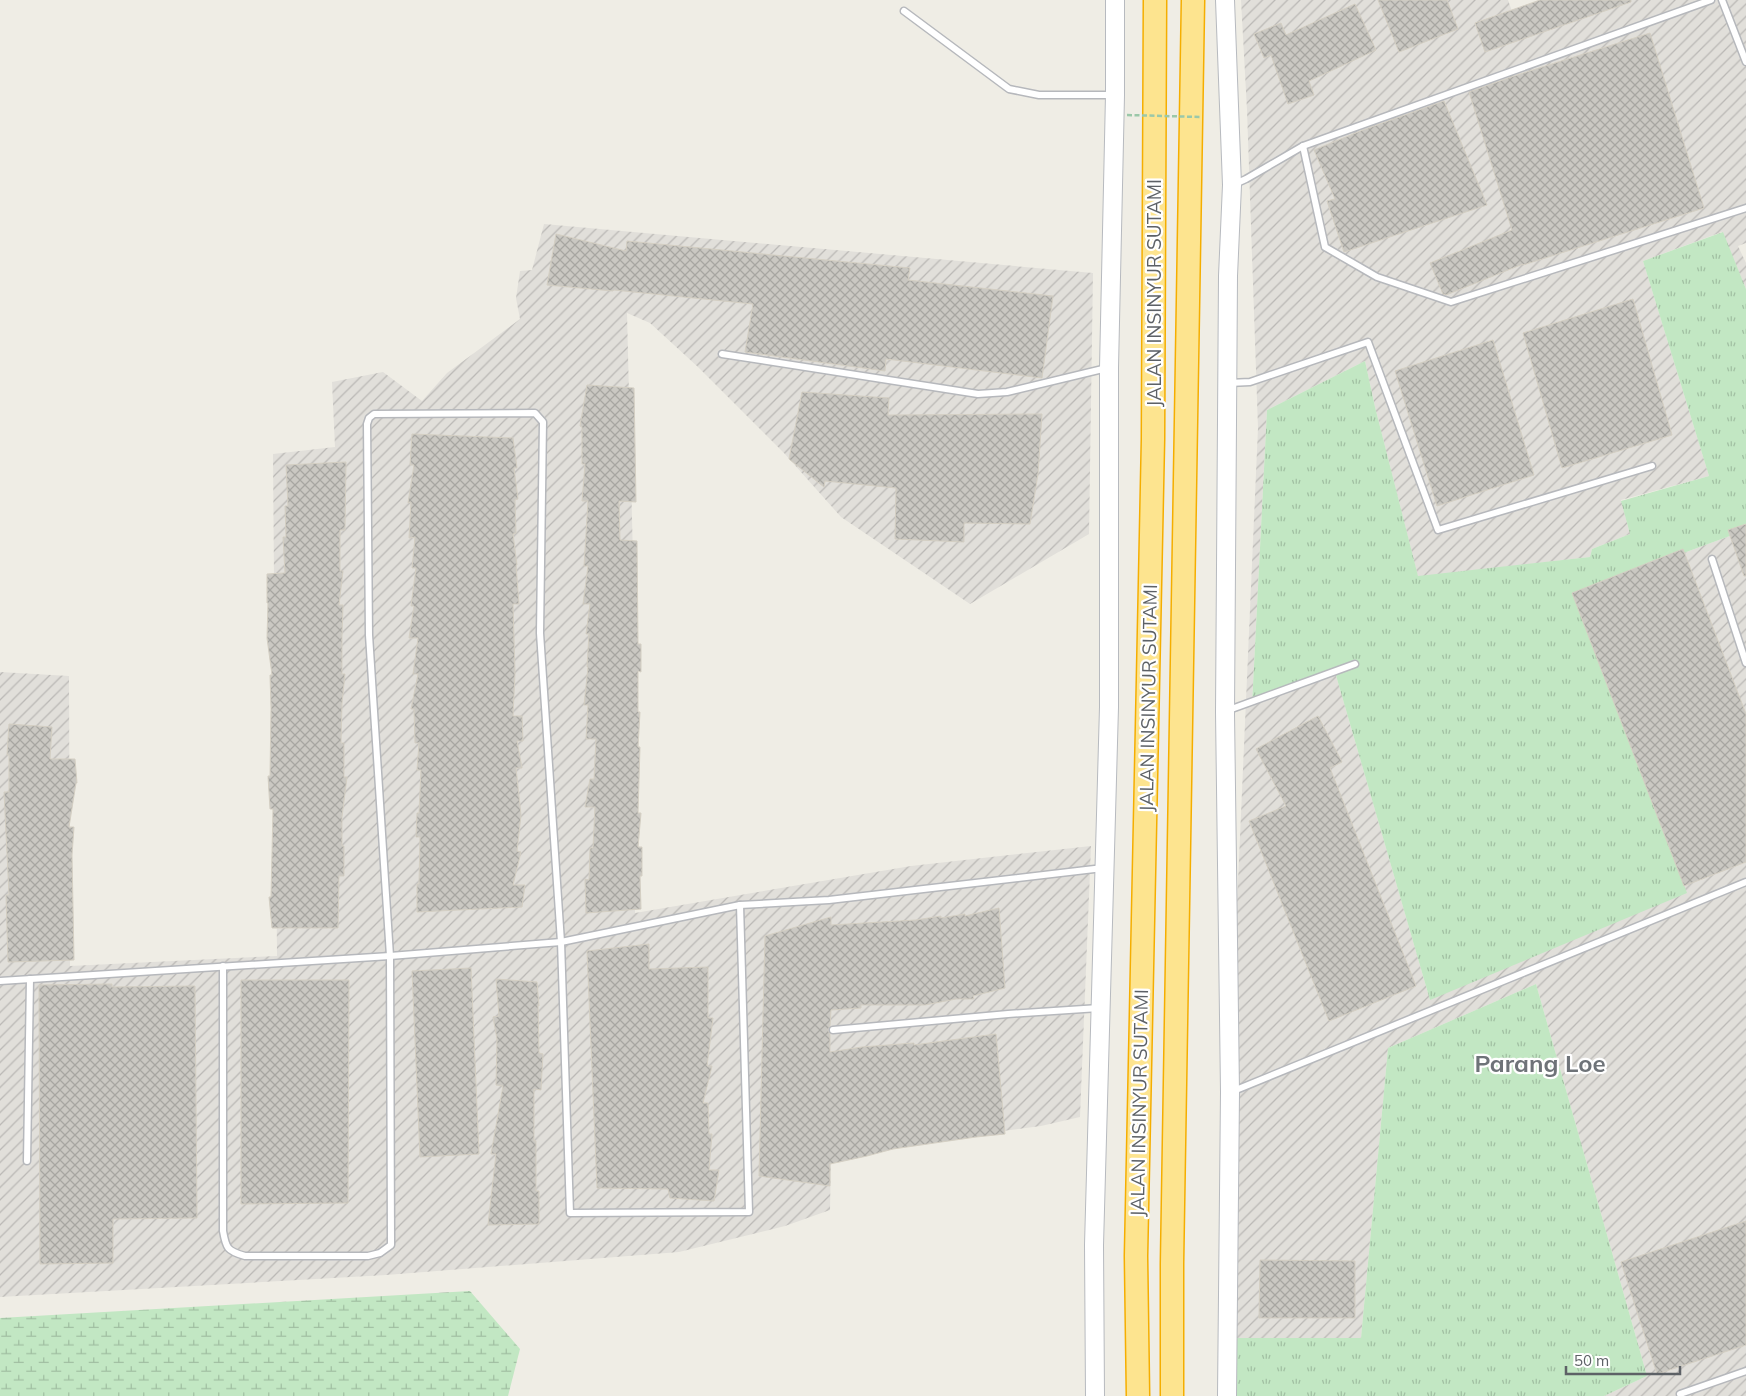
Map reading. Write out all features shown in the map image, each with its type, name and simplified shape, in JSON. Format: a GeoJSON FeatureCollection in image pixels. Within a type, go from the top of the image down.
{"type":"FeatureCollection","features":[{"type":"Feature","properties":{"kind":"highway","name":"JALAN INSINYUR SUTAMI"},"geometry":{"type":"LineString","coordinates":[[1138,1396],[1136,1256],[1153,439],[1155,0]]}},
{"type":"Feature","properties":{"kind":"highway","name":"JALAN INSINYUR SUTAMI"},"geometry":{"type":"LineString","coordinates":[[1172,1396],[1172,1244],[1193,0]]}},
{"type":"Feature","properties":{"kind":"street"},"geometry":{"type":"LineString","coordinates":[[1095,1396],[1094,1244],[1109,707],[1109,368],[1115,95],[1114,0]]}},
{"type":"Feature","properties":{"kind":"street"},"geometry":{"type":"LineString","coordinates":[[1224,0],[1232,185],[1228,276],[1225,712],[1230,1092],[1227,1396]]}},
{"type":"Feature","properties":{"kind":"lane"},"geometry":{"type":"LineString","coordinates":[[1232,185],[1303,146],[1711,0]]}},
{"type":"Feature","properties":{"kind":"lane"},"geometry":{"type":"LineString","coordinates":[[1722,0],[1746,62]]}},
{"type":"Feature","properties":{"kind":"lane"},"geometry":{"type":"LineString","coordinates":[[904,11],[1009,89],[1039,95],[1115,95]]}},
{"type":"Feature","properties":{"kind":"lane"},"geometry":{"type":"LineString","coordinates":[[1303,146],[1325,248],[1377,277],[1451,302],[1746,208]]}},
{"type":"Feature","properties":{"kind":"lane"},"geometry":{"type":"LineString","coordinates":[[1228,383],[1250,382],[1368,342],[1438,530],[1652,466]]}},
{"type":"Feature","properties":{"kind":"lane"},"geometry":{"type":"LineString","coordinates":[[722,354],[978,394],[1007,392],[1109,368]]}},
{"type":"Feature","properties":{"kind":"lane"},"geometry":{"type":"LineString","coordinates":[[223,966],[223,1231],[226,1246],[233,1253],[245,1256],[368,1256],[380,1254],[391,1245],[390,956],[369,635],[367,424],[369,418],[374,414],[535,413],[543,422],[540,633],[561,942],[570,1213],[749,1212],[740,905]]}},
{"type":"Feature","properties":{"kind":"lane"},"geometry":{"type":"LineString","coordinates":[[1712,559],[1746,663]]}},
{"type":"Feature","properties":{"kind":"lane"},"geometry":{"type":"LineString","coordinates":[[1225,712],[1355,664]]}},
{"type":"Feature","properties":{"kind":"lane"},"geometry":{"type":"LineString","coordinates":[[0,981],[390,956],[561,942],[740,905],[828,900],[1104,868]]}},
{"type":"Feature","properties":{"kind":"lane"},"geometry":{"type":"LineString","coordinates":[[1230,1092],[1746,882]]}},
{"type":"Feature","properties":{"kind":"lane"},"geometry":{"type":"LineString","coordinates":[[27,1161],[30,979]]}},
{"type":"Feature","properties":{"kind":"lane"},"geometry":{"type":"LineString","coordinates":[[833,1030],[1008,1014],[1100,1008]]}},
{"type":"Feature","properties":{"kind":"lane"},"geometry":{"type":"LineString","coordinates":[[1680,1394],[1746,1371]]}},
{"type":"Feature","properties":{"kind":"path"},"geometry":{"type":"LineString","coordinates":[[1127,115],[1200,117]]}},
{"type":"Feature","properties":{"kind":"shaded area"},"geometry":{"type":"Polygon","coordinates":[[[1241,0],[1508,0],[1515,20],[1565,0],[1746,0],[1746,243],[1738,246],[1746,263],[1746,289],[1722,232],[1643,261],[1709,476],[1621,500],[1630,534],[1592,549],[1590,557],[1418,577],[1365,361],[1267,410],[1252,704],[1335,672],[1430,1000],[1575,593],[1746,530],[1746,1396],[1604,1396],[1647,1376],[1536,984],[1388,1048],[1361,1338],[1234,1338],[1230,1295],[1237,905],[1258,428],[1247,110],[1241,0]]]}},
{"type":"Feature","properties":{"kind":"shaded area"},"geometry":{"type":"Polygon","coordinates":[[[544,224],[1093,273],[1089,534],[970,604],[841,517],[784,453],[698,367],[650,323],[627,313],[634,600],[635,913],[911,866],[1091,846],[1080,1117],[1041,1126],[831,1154],[830,1210],[785,1226],[679,1252],[386,1275],[0,1297],[0,672],[69,676],[70,966],[277,956],[273,454],[335,447],[332,382],[383,372],[422,401],[447,373],[520,319],[516,298],[520,271],[532,270],[544,224]]]}},
{"type":"Feature","properties":{"kind":"green space"},"geometry":{"type":"Polygon","coordinates":[[[1723,232],[1746,289],[1746,530],[1575,593],[1687,893],[1430,1000],[1335,672],[1252,705],[1267,410],[1365,361],[1418,576],[1590,557],[1592,549],[1630,534],[1621,501],[1709,476],[1643,261],[1723,232]]]}},
{"type":"Feature","properties":{"kind":"green space"},"geometry":{"type":"Polygon","coordinates":[[[1536,984],[1647,1376],[1604,1396],[1234,1396],[1233,1338],[1361,1338],[1388,1048],[1536,984]]]}},
{"type":"Feature","properties":{"kind":"green space"},"geometry":{"type":"Polygon","coordinates":[[[470,1291],[520,1349],[508,1396],[0,1396],[0,1318],[470,1291]]]}},
{"type":"Feature","properties":{"kind":"building"},"geometry":{"type":"Polygon","coordinates":[[[1378,0],[1447,0],[1458,29],[1399,52],[1378,0]]]}},
{"type":"Feature","properties":{"kind":"building"},"geometry":{"type":"Polygon","coordinates":[[[1540,0],[1631,0],[1631,2],[1485,52],[1475,23],[1540,0]]]}},
{"type":"Feature","properties":{"kind":"building"},"geometry":{"type":"Polygon","coordinates":[[[1355,4],[1376,50],[1309,81],[1314,95],[1288,104],[1271,55],[1264,58],[1254,34],[1281,23],[1286,35],[1355,4]]]}},
{"type":"Feature","properties":{"kind":"building"},"geometry":{"type":"Polygon","coordinates":[[[1650,33],[1704,208],[1523,264],[1446,295],[1443,294],[1430,263],[1512,230],[1469,92],[1650,33]]]}},
{"type":"Feature","properties":{"kind":"building"},"geometry":{"type":"Polygon","coordinates":[[[1444,101],[1487,205],[1344,252],[1327,201],[1335,199],[1314,150],[1444,101]]]}},
{"type":"Feature","properties":{"kind":"building"},"geometry":{"type":"Polygon","coordinates":[[[556,234],[626,251],[627,241],[910,268],[908,280],[1053,296],[1042,378],[886,359],[885,371],[745,352],[753,304],[547,285],[556,234]]]}},
{"type":"Feature","properties":{"kind":"building"},"geometry":{"type":"Polygon","coordinates":[[[1633,299],[1672,435],[1562,468],[1523,333],[1633,299]]]}},
{"type":"Feature","properties":{"kind":"building"},"geometry":{"type":"Polygon","coordinates":[[[1493,340],[1534,475],[1437,506],[1395,371],[1493,340]]]}},
{"type":"Feature","properties":{"kind":"building"},"geometry":{"type":"Polygon","coordinates":[[[587,385],[634,388],[636,502],[619,501],[620,540],[637,541],[638,644],[641,644],[641,672],[638,671],[638,712],[640,712],[638,747],[640,747],[638,813],[641,813],[638,847],[642,847],[642,876],[640,876],[641,909],[586,913],[585,879],[589,880],[590,848],[593,848],[595,807],[585,807],[590,779],[594,779],[596,739],[586,739],[588,705],[584,705],[589,634],[586,634],[590,604],[583,604],[588,566],[584,566],[588,501],[582,501],[585,464],[582,464],[582,427],[580,426],[587,385]]]}},
{"type":"Feature","properties":{"kind":"building"},"geometry":{"type":"Polygon","coordinates":[[[802,392],[889,398],[888,415],[1042,414],[1038,474],[1030,524],[964,523],[964,542],[895,539],[896,488],[825,481],[824,487],[789,459],[802,392]]]}},
{"type":"Feature","properties":{"kind":"building"},"geometry":{"type":"Polygon","coordinates":[[[412,434],[513,438],[517,468],[514,468],[518,499],[515,500],[516,533],[513,534],[519,604],[513,604],[515,673],[513,716],[522,716],[523,741],[517,741],[522,768],[516,768],[521,815],[517,851],[521,852],[513,885],[525,885],[522,907],[417,912],[420,837],[416,837],[421,770],[417,770],[419,743],[415,743],[414,709],[411,709],[418,674],[413,674],[418,638],[409,638],[414,606],[411,606],[416,568],[412,568],[415,537],[409,538],[411,502],[408,503],[414,465],[410,465],[412,434]]]}},
{"type":"Feature","properties":{"kind":"building"},"geometry":{"type":"Polygon","coordinates":[[[346,462],[345,530],[340,530],[340,571],[343,571],[339,605],[343,605],[342,674],[345,674],[341,743],[344,743],[344,777],[347,777],[342,817],[344,876],[339,876],[338,928],[272,928],[269,897],[271,897],[273,809],[270,809],[268,776],[270,776],[270,675],[272,675],[267,638],[267,574],[285,573],[283,537],[286,537],[285,506],[288,506],[286,465],[346,462]]]}},
{"type":"Feature","properties":{"kind":"building"},"geometry":{"type":"Polygon","coordinates":[[[1746,524],[1746,576],[1744,576],[1728,530],[1746,524]]]}},
{"type":"Feature","properties":{"kind":"building"},"geometry":{"type":"Polygon","coordinates":[[[1683,549],[1746,714],[1746,862],[1684,886],[1572,593],[1683,549]]]}},
{"type":"Feature","properties":{"kind":"building"},"geometry":{"type":"Polygon","coordinates":[[[1318,716],[1342,762],[1330,768],[1416,986],[1329,1021],[1249,821],[1286,806],[1256,749],[1318,716]]]}},
{"type":"Feature","properties":{"kind":"building"},"geometry":{"type":"Polygon","coordinates":[[[9,724],[52,727],[50,759],[75,759],[77,783],[69,827],[74,827],[72,855],[74,960],[8,962],[6,895],[9,895],[4,792],[9,792],[9,755],[7,755],[9,724]]]}},
{"type":"Feature","properties":{"kind":"building"},"geometry":{"type":"Polygon","coordinates":[[[999,908],[1005,988],[973,996],[974,999],[956,999],[925,1005],[861,1005],[861,1008],[831,1010],[828,1030],[830,1034],[830,1052],[862,1047],[914,1043],[914,1045],[996,1034],[1005,1134],[893,1149],[830,1164],[830,1186],[759,1176],[765,936],[831,917],[831,925],[916,920],[941,916],[941,918],[965,914],[965,916],[999,908]]]}},
{"type":"Feature","properties":{"kind":"building"},"geometry":{"type":"Polygon","coordinates":[[[649,944],[649,969],[708,967],[708,1018],[713,1018],[707,1066],[712,1066],[703,1103],[708,1103],[709,1134],[712,1134],[709,1170],[719,1170],[714,1201],[670,1198],[668,1189],[597,1188],[587,951],[649,944]]]}},
{"type":"Feature","properties":{"kind":"building"},"geometry":{"type":"Polygon","coordinates":[[[471,968],[479,1154],[420,1157],[412,971],[471,968]]]}},
{"type":"Feature","properties":{"kind":"building"},"geometry":{"type":"Polygon","coordinates":[[[496,979],[537,982],[539,1053],[543,1054],[541,1090],[534,1089],[534,1141],[536,1141],[536,1191],[539,1191],[539,1224],[488,1225],[496,1154],[491,1154],[503,1086],[496,1085],[497,1039],[493,1017],[499,1016],[496,979]]]}},
{"type":"Feature","properties":{"kind":"building"},"geometry":{"type":"Polygon","coordinates":[[[241,980],[349,980],[348,1203],[241,1204],[241,980]]]}},
{"type":"Feature","properties":{"kind":"building"},"geometry":{"type":"Polygon","coordinates":[[[112,984],[112,987],[195,986],[197,1218],[113,1219],[113,1263],[40,1264],[39,985],[112,984]]]}},
{"type":"Feature","properties":{"kind":"building"},"geometry":{"type":"Polygon","coordinates":[[[1746,1221],[1746,1345],[1657,1374],[1621,1262],[1746,1221]]]}},
{"type":"Feature","properties":{"kind":"building"},"geometry":{"type":"Polygon","coordinates":[[[1260,1260],[1355,1261],[1355,1318],[1259,1318],[1260,1260]]]}},
{"type":"Feature","properties":{"kind":"district","name":"Parang Loe"},"geometry":{"type":"Point","coordinates":[1540,1064]}}]}
